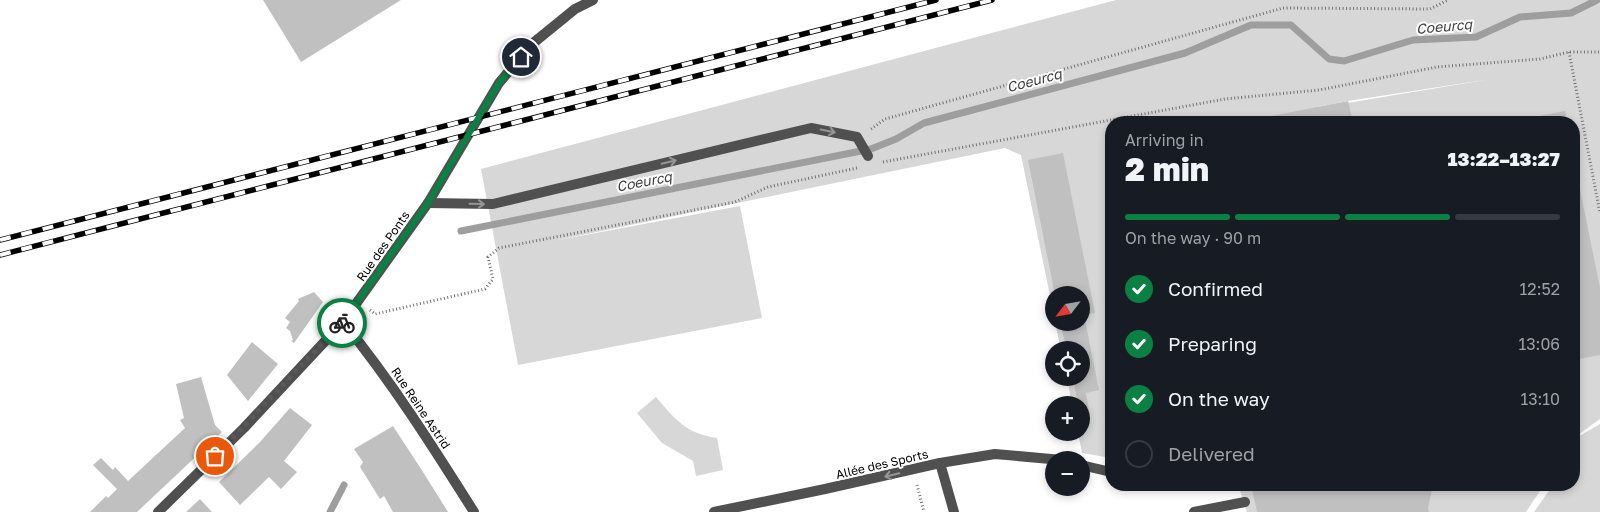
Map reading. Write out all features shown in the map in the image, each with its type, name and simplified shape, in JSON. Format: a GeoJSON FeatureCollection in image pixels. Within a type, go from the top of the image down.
{"type":"FeatureCollection","features":[{"type":"Feature","properties":{"kind":"street","name":"Rue des Ponts"},"geometry":{"type":"LineString","coordinates":[[158,512],[244,428],[343,322],[428,203],[499,83],[532,44],[574,9],[593,0]]}},
{"type":"Feature","properties":{"kind":"street"},"geometry":{"type":"LineString","coordinates":[[428,203],[493,204],[811,128],[859,141],[868,156]]}},
{"type":"Feature","properties":{"kind":"street","name":"Rue Reine Astrid"},"geometry":{"type":"LineString","coordinates":[[343,322],[367,351],[412,414],[474,512]]}},
{"type":"Feature","properties":{"kind":"street","name":"Allée des Sports"},"geometry":{"type":"LineString","coordinates":[[714,512],[940,463],[995,454],[1045,459]]}},
{"type":"Feature","properties":{"kind":"street"},"geometry":{"type":"LineString","coordinates":[[940,463],[954,512]]}},
{"type":"Feature","properties":{"kind":"street"},"geometry":{"type":"LineString","coordinates":[[1090,467],[1105,471]]}},
{"type":"Feature","properties":{"kind":"street"},"geometry":{"type":"LineString","coordinates":[[1194,512],[1246,502]]}},
{"type":"Feature","properties":{"kind":"path"},"geometry":{"type":"LineString","coordinates":[[859,141],[885,120],[1283,8],[1430,10],[1448,0]]}},
{"type":"Feature","properties":{"kind":"path"},"geometry":{"type":"LineString","coordinates":[[1133,116],[1225,99],[1319,90],[1437,67],[1540,59],[1569,52],[1600,52]]}},
{"type":"Feature","properties":{"kind":"path"},"geometry":{"type":"LineString","coordinates":[[1569,52],[1600,212]]}},
{"type":"Feature","properties":{"kind":"path"},"geometry":{"type":"LineString","coordinates":[[878,163],[1105,121]]}},
{"type":"Feature","properties":{"kind":"path"},"geometry":{"type":"LineString","coordinates":[[359,301],[375,314],[485,289],[492,280],[488,257],[499,248],[734,202],[768,186],[862,167]]}},
{"type":"Feature","properties":{"kind":"path"},"geometry":{"type":"LineString","coordinates":[[914,470],[924,512]]}},
{"type":"Feature","properties":{"kind":"shaded area"},"geometry":{"type":"Polygon","coordinates":[[[1116,0],[1600,0],[1600,419],[1580,434],[1580,116],[1105,116],[1105,457],[1090,454],[1090,451],[1082,451],[1080,441],[1090,441],[1090,396],[1070,396],[1068,386],[1090,386],[1090,341],[1059,341],[1057,331],[1090,331],[1090,286],[1048,286],[1021,155],[1005,148],[553,241],[740,206],[762,318],[518,365],[481,169],[1116,0]],[[1491,79],[1348,101],[1317,108],[1491,79]]]}},
{"type":"Feature","properties":{"kind":"shaded area"},"geometry":{"type":"Polygon","coordinates":[[[656,397],[676,419],[689,429],[717,438],[723,470],[696,476],[693,461],[662,443],[637,413],[656,397]]]}},
{"type":"Feature","properties":{"kind":"shaded area"},"geometry":{"type":"Polygon","coordinates":[[[1600,424],[1600,512],[1534,512],[1549,491],[1580,491],[1580,436],[1600,424]]]}},
{"type":"Feature","properties":{"kind":"shaded area"},"geometry":{"type":"Polygon","coordinates":[[[1240,491],[1540,491],[1526,512],[1247,512],[1240,491]]]}},
{"type":"Feature","properties":{"kind":"building"},"geometry":{"type":"Polygon","coordinates":[[[263,0],[401,0],[301,62],[263,0]]]}},
{"type":"Feature","properties":{"kind":"building"},"geometry":{"type":"Polygon","coordinates":[[[1348,101],[1352,116],[1272,116],[1348,101]]]}},
{"type":"Feature","properties":{"kind":"building"},"geometry":{"type":"Polygon","coordinates":[[[1565,111],[1566,116],[1540,116],[1565,111]]]}},
{"type":"Feature","properties":{"kind":"building"},"geometry":{"type":"Polygon","coordinates":[[[1063,153],[1090,286],[1053,286],[1028,160],[1063,153]]]}},
{"type":"Feature","properties":{"kind":"building"},"geometry":{"type":"Polygon","coordinates":[[[1580,190],[1600,288],[1600,355],[1580,359],[1580,190]]]}},
{"type":"Feature","properties":{"kind":"building"},"geometry":{"type":"Polygon","coordinates":[[[1090,288],[1095,313],[1090,314],[1090,288]]]}},
{"type":"Feature","properties":{"kind":"building"},"geometry":{"type":"Polygon","coordinates":[[[314,292],[323,302],[294,343],[291,341],[293,340],[290,331],[286,328],[290,322],[285,318],[299,301],[298,299],[314,292]]]}},
{"type":"Feature","properties":{"kind":"building"},"geometry":{"type":"Polygon","coordinates":[[[1062,331],[1087,331],[1089,341],[1065,341],[1062,331]]]}},
{"type":"Feature","properties":{"kind":"building"},"geometry":{"type":"Polygon","coordinates":[[[252,342],[278,364],[248,401],[227,375],[252,342]]]}},
{"type":"Feature","properties":{"kind":"building"},"geometry":{"type":"Polygon","coordinates":[[[1090,345],[1099,390],[1086,393],[1087,396],[1076,396],[1075,386],[1090,386],[1090,345]]]}},
{"type":"Feature","properties":{"kind":"building"},"geometry":{"type":"Polygon","coordinates":[[[201,377],[215,425],[222,432],[137,512],[90,512],[106,496],[108,498],[117,489],[93,465],[101,458],[113,470],[115,467],[128,481],[185,428],[180,420],[184,418],[176,384],[201,377]]]}},
{"type":"Feature","properties":{"kind":"building"},"geometry":{"type":"Polygon","coordinates":[[[290,408],[312,425],[284,461],[297,472],[281,489],[269,477],[240,505],[219,482],[260,442],[290,408]]]}},
{"type":"Feature","properties":{"kind":"building"},"geometry":{"type":"Polygon","coordinates":[[[393,426],[448,512],[393,512],[384,496],[380,499],[360,467],[363,462],[354,449],[393,426]]]}},
{"type":"Feature","properties":{"kind":"building"},"geometry":{"type":"Polygon","coordinates":[[[1252,491],[1432,491],[1428,508],[1429,512],[1257,512],[1252,491]]]}},
{"type":"Feature","properties":{"kind":"building"},"geometry":{"type":"Polygon","coordinates":[[[200,499],[212,512],[186,512],[200,499]]]}},
{"type":"Feature","properties":{"kind":"waterway","name":"Coeurcq"},"geometry":{"type":"LineString","coordinates":[[461,231],[871,149],[896,139],[924,123],[1185,53],[1251,25],[1291,25],[1329,59],[1344,61],[1413,40],[1476,37],[1520,17],[1571,13],[1597,0]]}},
{"type":"Feature","properties":{"kind":"waterway","name":"Coeurcq"},"geometry":{"type":"LineString","coordinates":[[330,512],[344,485]]}},
{"type":"Feature","properties":{"kind":"railway"},"geometry":{"type":"LineString","coordinates":[[0,240],[936,0]]}},
{"type":"Feature","properties":{"kind":"railway"},"geometry":{"type":"LineString","coordinates":[[0,255],[992,0]]}},
{"type":"Feature","properties":{"kind":"way so far"},"geometry":{"type":"LineString","coordinates":[[215,456],[244,428],[342,323]]}},
{"type":"Feature","properties":{"kind":"route"},"geometry":{"type":"LineString","coordinates":[[342,323],[387,263],[428,203],[499,83],[521,57]]}}]}
